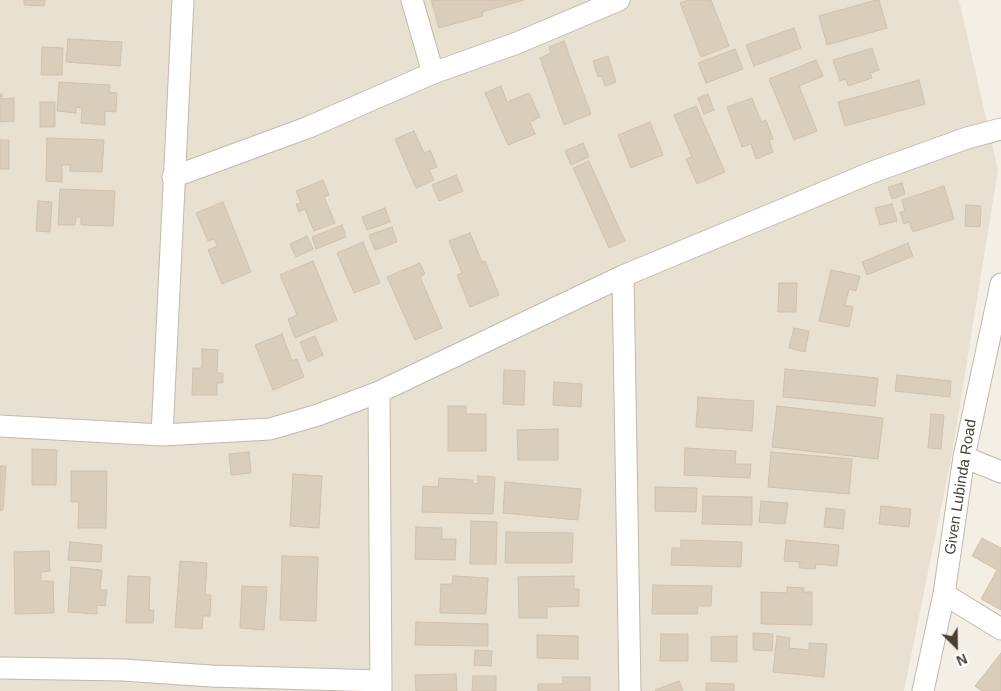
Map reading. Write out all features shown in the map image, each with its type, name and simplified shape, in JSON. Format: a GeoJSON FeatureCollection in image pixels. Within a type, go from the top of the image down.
{"type":"FeatureCollection","features":[{"type":"Feature","properties":{"kind":"street"},"geometry":{"type":"LineString","coordinates":[[162,435],[183,0]]}},
{"type":"Feature","properties":{"kind":"street"},"geometry":{"type":"LineString","coordinates":[[412,0],[433,73]]}},
{"type":"Feature","properties":{"kind":"street"},"geometry":{"type":"LineString","coordinates":[[173,178],[309,127],[433,73],[517,43],[619,0]]}},
{"type":"Feature","properties":{"kind":"street"},"geometry":{"type":"LineString","coordinates":[[0,426],[162,435],[270,429],[318,415],[379,392],[623,276],[870,173],[967,138],[1001,129]]}},
{"type":"Feature","properties":{"kind":"street"},"geometry":{"type":"LineString","coordinates":[[623,276],[630,691]]}},
{"type":"Feature","properties":{"kind":"street","name":"Given Lubinda Road"},"geometry":{"type":"LineString","coordinates":[[923,691],[944,594],[964,457],[1001,284]]}},
{"type":"Feature","properties":{"kind":"street"},"geometry":{"type":"LineString","coordinates":[[0,668],[123,670],[381,686],[379,392]]}},
{"type":"Feature","properties":{"kind":"street"},"geometry":{"type":"LineString","coordinates":[[964,457],[1001,472]]}},
{"type":"Feature","properties":{"kind":"street"},"geometry":{"type":"LineString","coordinates":[[944,594],[1001,629]]}},
{"type":"Feature","properties":{"kind":"shaded area"},"geometry":{"type":"Polygon","coordinates":[[[0,0],[959,0],[998,170],[952,454],[904,691],[0,691],[0,0]]]}},
{"type":"Feature","properties":{"kind":"building"},"geometry":{"type":"Polygon","coordinates":[[[24,0],[45,0],[44,6],[24,5],[24,0]]]}},
{"type":"Feature","properties":{"kind":"building"},"geometry":{"type":"Polygon","coordinates":[[[431,0],[524,0],[482,12],[483,16],[439,28],[431,0]]]}},
{"type":"Feature","properties":{"kind":"building"},"geometry":{"type":"Polygon","coordinates":[[[688,0],[711,0],[729,46],[701,57],[680,3],[688,0]]]}},
{"type":"Feature","properties":{"kind":"building"},"geometry":{"type":"Polygon","coordinates":[[[879,0],[887,28],[827,45],[819,16],[879,0]]]}},
{"type":"Feature","properties":{"kind":"building"},"geometry":{"type":"Polygon","coordinates":[[[794,28],[801,48],[754,66],[746,45],[794,28]]]}},
{"type":"Feature","properties":{"kind":"building"},"geometry":{"type":"Polygon","coordinates":[[[68,39],[122,42],[120,66],[66,62],[68,39]]]}},
{"type":"Feature","properties":{"kind":"building"},"geometry":{"type":"Polygon","coordinates":[[[564,41],[591,114],[564,125],[540,58],[551,53],[549,47],[564,41]]]}},
{"type":"Feature","properties":{"kind":"building"},"geometry":{"type":"Polygon","coordinates":[[[42,47],[63,48],[62,75],[41,75],[42,47]]]}},
{"type":"Feature","properties":{"kind":"building"},"geometry":{"type":"Polygon","coordinates":[[[872,48],[879,70],[870,73],[872,78],[848,86],[846,79],[840,81],[833,60],[872,48]]]}},
{"type":"Feature","properties":{"kind":"building"},"geometry":{"type":"Polygon","coordinates":[[[735,49],[743,69],[706,83],[698,63],[735,49]]]}},
{"type":"Feature","properties":{"kind":"building"},"geometry":{"type":"Polygon","coordinates":[[[608,56],[616,82],[605,86],[602,76],[598,77],[593,61],[608,56]]]}},
{"type":"Feature","properties":{"kind":"building"},"geometry":{"type":"Polygon","coordinates":[[[816,60],[823,76],[799,86],[817,131],[794,140],[769,79],[816,60]]]}},
{"type":"Feature","properties":{"kind":"building"},"geometry":{"type":"Polygon","coordinates":[[[919,80],[925,104],[845,126],[838,102],[919,80]]]}},
{"type":"Feature","properties":{"kind":"building"},"geometry":{"type":"Polygon","coordinates":[[[59,82],[110,85],[109,92],[117,93],[116,112],[105,111],[105,125],[81,123],[82,108],[76,107],[76,113],[57,111],[59,82]]]}},
{"type":"Feature","properties":{"kind":"building"},"geometry":{"type":"Polygon","coordinates":[[[501,86],[507,102],[529,93],[540,117],[530,122],[535,134],[508,145],[485,93],[501,86]]]}},
{"type":"Feature","properties":{"kind":"building"},"geometry":{"type":"Polygon","coordinates":[[[0,94],[2,94],[2,99],[14,98],[14,121],[0,122],[0,94]]]}},
{"type":"Feature","properties":{"kind":"building"},"geometry":{"type":"Polygon","coordinates":[[[708,94],[714,110],[704,114],[698,98],[708,94]]]}},
{"type":"Feature","properties":{"kind":"building"},"geometry":{"type":"Polygon","coordinates":[[[752,98],[761,122],[766,120],[773,139],[769,140],[773,152],[756,159],[751,144],[742,147],[727,107],[752,98]]]}},
{"type":"Feature","properties":{"kind":"building"},"geometry":{"type":"Polygon","coordinates":[[[40,102],[55,102],[55,127],[40,127],[40,102]]]}},
{"type":"Feature","properties":{"kind":"building"},"geometry":{"type":"Polygon","coordinates":[[[696,106],[725,172],[697,184],[686,159],[692,157],[674,115],[696,106]]]}},
{"type":"Feature","properties":{"kind":"building"},"geometry":{"type":"Polygon","coordinates":[[[650,122],[663,155],[631,168],[618,135],[650,122]]]}},
{"type":"Feature","properties":{"kind":"building"},"geometry":{"type":"Polygon","coordinates":[[[414,131],[424,153],[430,150],[437,167],[429,170],[434,180],[416,188],[395,139],[414,131]]]}},
{"type":"Feature","properties":{"kind":"building"},"geometry":{"type":"Polygon","coordinates":[[[47,138],[104,140],[102,172],[70,171],[70,165],[62,165],[62,182],[46,181],[47,138]]]}},
{"type":"Feature","properties":{"kind":"building"},"geometry":{"type":"Polygon","coordinates":[[[0,140],[9,140],[9,169],[0,169],[0,140]]]}},
{"type":"Feature","properties":{"kind":"building"},"geometry":{"type":"Polygon","coordinates":[[[583,143],[589,157],[571,165],[565,151],[583,143]]]}},
{"type":"Feature","properties":{"kind":"building"},"geometry":{"type":"Polygon","coordinates":[[[589,161],[625,241],[609,248],[573,168],[589,161]]]}},
{"type":"Feature","properties":{"kind":"building"},"geometry":{"type":"Polygon","coordinates":[[[456,175],[463,191],[439,201],[432,185],[456,175]]]}},
{"type":"Feature","properties":{"kind":"building"},"geometry":{"type":"Polygon","coordinates":[[[323,180],[329,195],[324,197],[335,223],[314,231],[305,209],[299,212],[296,204],[301,203],[296,191],[323,180]]]}},
{"type":"Feature","properties":{"kind":"building"},"geometry":{"type":"Polygon","coordinates":[[[902,183],[905,194],[892,199],[888,187],[902,183]]]}},
{"type":"Feature","properties":{"kind":"building"},"geometry":{"type":"Polygon","coordinates":[[[944,186],[954,219],[913,232],[909,222],[904,224],[900,212],[905,211],[902,200],[944,186]]]}},
{"type":"Feature","properties":{"kind":"building"},"geometry":{"type":"Polygon","coordinates":[[[60,189],[115,191],[113,226],[81,225],[81,217],[76,217],[75,225],[58,225],[60,189]]]}},
{"type":"Feature","properties":{"kind":"building"},"geometry":{"type":"Polygon","coordinates":[[[38,201],[52,202],[50,232],[36,231],[38,201]]]}},
{"type":"Feature","properties":{"kind":"building"},"geometry":{"type":"Polygon","coordinates":[[[223,202],[251,272],[222,284],[208,250],[217,246],[214,239],[208,241],[196,213],[223,202]]]}},
{"type":"Feature","properties":{"kind":"building"},"geometry":{"type":"Polygon","coordinates":[[[892,204],[897,221],[880,225],[875,208],[892,204]]]}},
{"type":"Feature","properties":{"kind":"building"},"geometry":{"type":"Polygon","coordinates":[[[966,205],[981,206],[980,227],[965,226],[966,205]]]}},
{"type":"Feature","properties":{"kind":"building"},"geometry":{"type":"Polygon","coordinates":[[[385,208],[390,222],[367,230],[362,217],[385,208]]]}},
{"type":"Feature","properties":{"kind":"building"},"geometry":{"type":"Polygon","coordinates":[[[342,225],[346,237],[316,249],[312,237],[342,225]]]}},
{"type":"Feature","properties":{"kind":"building"},"geometry":{"type":"Polygon","coordinates":[[[392,227],[397,242],[375,250],[369,235],[392,227]]]}},
{"type":"Feature","properties":{"kind":"building"},"geometry":{"type":"Polygon","coordinates":[[[470,233],[482,262],[485,261],[499,295],[470,307],[457,275],[462,273],[449,241],[470,233]]]}},
{"type":"Feature","properties":{"kind":"building"},"geometry":{"type":"Polygon","coordinates":[[[307,236],[313,249],[296,257],[290,244],[307,236]]]}},
{"type":"Feature","properties":{"kind":"building"},"geometry":{"type":"Polygon","coordinates":[[[363,242],[380,283],[354,293],[337,253],[363,242]]]}},
{"type":"Feature","properties":{"kind":"building"},"geometry":{"type":"Polygon","coordinates":[[[908,243],[913,256],[867,275],[862,262],[908,243]]]}},
{"type":"Feature","properties":{"kind":"building"},"geometry":{"type":"Polygon","coordinates":[[[313,261],[337,320],[295,338],[288,319],[297,315],[280,275],[313,261]]]}},
{"type":"Feature","properties":{"kind":"building"},"geometry":{"type":"Polygon","coordinates":[[[420,263],[425,274],[420,277],[442,328],[415,340],[387,277],[420,263]]]}},
{"type":"Feature","properties":{"kind":"building"},"geometry":{"type":"Polygon","coordinates":[[[831,270],[860,276],[856,291],[849,289],[845,305],[853,307],[849,327],[819,321],[831,270]]]}},
{"type":"Feature","properties":{"kind":"building"},"geometry":{"type":"Polygon","coordinates":[[[779,283],[797,283],[796,312],[778,312],[779,283]]]}},
{"type":"Feature","properties":{"kind":"building"},"geometry":{"type":"Polygon","coordinates":[[[794,328],[809,331],[805,352],[789,348],[794,328]]]}},
{"type":"Feature","properties":{"kind":"building"},"geometry":{"type":"Polygon","coordinates":[[[282,334],[292,361],[297,359],[304,377],[273,390],[255,345],[282,334]]]}},
{"type":"Feature","properties":{"kind":"building"},"geometry":{"type":"Polygon","coordinates":[[[315,336],[323,355],[308,362],[300,342],[315,336]]]}},
{"type":"Feature","properties":{"kind":"building"},"geometry":{"type":"Polygon","coordinates":[[[202,349],[218,350],[217,373],[223,373],[223,383],[217,383],[217,395],[192,395],[193,368],[202,368],[202,349]]]}},
{"type":"Feature","properties":{"kind":"building"},"geometry":{"type":"Polygon","coordinates":[[[785,369],[878,378],[875,406],[783,397],[785,369]]]}},
{"type":"Feature","properties":{"kind":"building"},"geometry":{"type":"Polygon","coordinates":[[[504,370],[525,371],[524,405],[503,404],[504,370]]]}},
{"type":"Feature","properties":{"kind":"building"},"geometry":{"type":"Polygon","coordinates":[[[897,375],[951,381],[950,397],[895,391],[897,375]]]}},
{"type":"Feature","properties":{"kind":"building"},"geometry":{"type":"Polygon","coordinates":[[[554,382],[582,384],[581,407],[553,405],[554,382]]]}},
{"type":"Feature","properties":{"kind":"building"},"geometry":{"type":"Polygon","coordinates":[[[698,397],[754,401],[752,431],[696,427],[698,397]]]}},
{"type":"Feature","properties":{"kind":"building"},"geometry":{"type":"Polygon","coordinates":[[[448,406],[466,406],[466,414],[486,414],[486,451],[448,451],[448,406]]]}},
{"type":"Feature","properties":{"kind":"building"},"geometry":{"type":"Polygon","coordinates":[[[777,406],[883,418],[878,459],[772,447],[777,406]]]}},
{"type":"Feature","properties":{"kind":"building"},"geometry":{"type":"Polygon","coordinates":[[[931,414],[944,415],[941,449],[928,448],[931,414]]]}},
{"type":"Feature","properties":{"kind":"building"},"geometry":{"type":"Polygon","coordinates":[[[558,429],[558,460],[518,460],[517,430],[558,429]]]}},
{"type":"Feature","properties":{"kind":"building"},"geometry":{"type":"Polygon","coordinates":[[[685,448],[736,451],[735,464],[751,464],[750,478],[684,475],[685,448]]]}},
{"type":"Feature","properties":{"kind":"building"},"geometry":{"type":"Polygon","coordinates":[[[32,449],[57,450],[56,485],[32,485],[32,449]]]}},
{"type":"Feature","properties":{"kind":"building"},"geometry":{"type":"Polygon","coordinates":[[[249,452],[251,473],[231,475],[229,454],[249,452]]]}},
{"type":"Feature","properties":{"kind":"building"},"geometry":{"type":"Polygon","coordinates":[[[771,452],[852,459],[849,494],[768,487],[771,452]]]}},
{"type":"Feature","properties":{"kind":"building"},"geometry":{"type":"Polygon","coordinates":[[[0,466],[6,466],[3,510],[0,510],[0,466]]]}},
{"type":"Feature","properties":{"kind":"building"},"geometry":{"type":"Polygon","coordinates":[[[71,471],[107,471],[106,528],[78,528],[79,502],[71,502],[71,471]]]}},
{"type":"Feature","properties":{"kind":"building"},"geometry":{"type":"Polygon","coordinates":[[[293,474],[322,476],[319,528],[290,526],[293,474]]]}},
{"type":"Feature","properties":{"kind":"building"},"geometry":{"type":"Polygon","coordinates":[[[478,476],[495,477],[493,514],[422,512],[423,486],[438,487],[439,478],[473,480],[473,483],[478,484],[478,476]]]}},
{"type":"Feature","properties":{"kind":"building"},"geometry":{"type":"Polygon","coordinates":[[[505,482],[581,489],[578,520],[503,513],[505,482]]]}},
{"type":"Feature","properties":{"kind":"building"},"geometry":{"type":"Polygon","coordinates":[[[655,487],[697,488],[696,512],[655,511],[655,487]]]}},
{"type":"Feature","properties":{"kind":"building"},"geometry":{"type":"Polygon","coordinates":[[[703,496],[752,497],[752,525],[702,524],[703,496]]]}},
{"type":"Feature","properties":{"kind":"building"},"geometry":{"type":"Polygon","coordinates":[[[761,501],[788,503],[785,524],[759,522],[761,501]]]}},
{"type":"Feature","properties":{"kind":"building"},"geometry":{"type":"Polygon","coordinates":[[[881,506],[911,509],[909,527],[879,524],[881,506]]]}},
{"type":"Feature","properties":{"kind":"building"},"geometry":{"type":"Polygon","coordinates":[[[826,508],[845,510],[843,529],[824,527],[826,508]]]}},
{"type":"Feature","properties":{"kind":"building"},"geometry":{"type":"Polygon","coordinates":[[[471,521],[497,522],[496,564],[470,564],[471,521]]]}},
{"type":"Feature","properties":{"kind":"building"},"geometry":{"type":"Polygon","coordinates":[[[416,527],[442,528],[442,539],[456,539],[455,560],[415,559],[416,527]]]}},
{"type":"Feature","properties":{"kind":"building"},"geometry":{"type":"Polygon","coordinates":[[[506,532],[573,533],[572,563],[505,563],[506,532]]]}},
{"type":"Feature","properties":{"kind":"building"},"geometry":{"type":"Polygon","coordinates":[[[982,538],[1001,548],[1001,610],[981,599],[997,570],[972,556],[982,538]]]}},
{"type":"Feature","properties":{"kind":"building"},"geometry":{"type":"Polygon","coordinates":[[[681,540],[742,542],[741,567],[671,565],[672,548],[681,548],[681,540]]]}},
{"type":"Feature","properties":{"kind":"building"},"geometry":{"type":"Polygon","coordinates":[[[786,540],[839,545],[837,566],[816,564],[815,569],[799,568],[800,562],[784,561],[786,540]]]}},
{"type":"Feature","properties":{"kind":"building"},"geometry":{"type":"Polygon","coordinates":[[[70,542],[102,545],[101,562],[68,560],[70,542]]]}},
{"type":"Feature","properties":{"kind":"building"},"geometry":{"type":"Polygon","coordinates":[[[49,551],[50,571],[41,572],[41,581],[53,581],[54,613],[15,614],[14,552],[49,551]]]}},
{"type":"Feature","properties":{"kind":"building"},"geometry":{"type":"Polygon","coordinates":[[[282,556],[318,557],[316,621],[280,620],[282,556]]]}},
{"type":"Feature","properties":{"kind":"building"},"geometry":{"type":"Polygon","coordinates":[[[180,561],[207,563],[205,595],[211,595],[210,616],[203,616],[202,629],[175,627],[180,561]]]}},
{"type":"Feature","properties":{"kind":"building"},"geometry":{"type":"Polygon","coordinates":[[[71,567],[102,570],[100,590],[107,590],[105,606],[97,605],[97,614],[68,612],[71,567]]]}},
{"type":"Feature","properties":{"kind":"building"},"geometry":{"type":"Polygon","coordinates":[[[128,576],[150,577],[149,610],[154,610],[153,623],[126,623],[128,576]]]}},
{"type":"Feature","properties":{"kind":"building"},"geometry":{"type":"Polygon","coordinates":[[[453,576],[488,578],[486,614],[440,613],[441,584],[452,584],[453,576]]]}},
{"type":"Feature","properties":{"kind":"building"},"geometry":{"type":"Polygon","coordinates":[[[574,576],[574,589],[579,589],[579,606],[547,607],[547,618],[519,618],[518,577],[574,576]]]}},
{"type":"Feature","properties":{"kind":"building"},"geometry":{"type":"Polygon","coordinates":[[[653,585],[712,586],[711,606],[698,606],[697,614],[652,614],[653,585]]]}},
{"type":"Feature","properties":{"kind":"building"},"geometry":{"type":"Polygon","coordinates":[[[242,586],[267,587],[264,630],[240,628],[242,586]]]}},
{"type":"Feature","properties":{"kind":"building"},"geometry":{"type":"Polygon","coordinates":[[[787,587],[804,588],[803,592],[812,592],[812,625],[761,624],[761,592],[787,593],[787,587]]]}},
{"type":"Feature","properties":{"kind":"building"},"geometry":{"type":"Polygon","coordinates":[[[416,622],[488,624],[488,646],[415,645],[416,622]]]}},
{"type":"Feature","properties":{"kind":"building"},"geometry":{"type":"Polygon","coordinates":[[[753,633],[773,634],[772,651],[753,650],[753,633]]]}},
{"type":"Feature","properties":{"kind":"building"},"geometry":{"type":"Polygon","coordinates":[[[661,634],[688,634],[688,661],[660,661],[661,634]]]}},
{"type":"Feature","properties":{"kind":"building"},"geometry":{"type":"Polygon","coordinates":[[[537,635],[578,636],[578,659],[537,658],[537,635]]]}},
{"type":"Feature","properties":{"kind":"building"},"geometry":{"type":"Polygon","coordinates":[[[737,636],[737,662],[711,661],[711,637],[737,636]]]}},
{"type":"Feature","properties":{"kind":"building"},"geometry":{"type":"Polygon","coordinates":[[[777,636],[790,638],[789,648],[809,650],[809,643],[827,644],[824,677],[773,672],[777,636]]]}},
{"type":"Feature","properties":{"kind":"building"},"geometry":{"type":"Polygon","coordinates":[[[475,650],[492,651],[491,666],[474,665],[475,650]]]}},
{"type":"Feature","properties":{"kind":"building"},"geometry":{"type":"Polygon","coordinates":[[[1001,653],[1001,691],[982,691],[975,686],[1001,653]]]}},
{"type":"Feature","properties":{"kind":"building"},"geometry":{"type":"Polygon","coordinates":[[[456,674],[457,691],[416,691],[415,675],[456,674]]]}},
{"type":"Feature","properties":{"kind":"building"},"geometry":{"type":"Polygon","coordinates":[[[473,676],[496,676],[496,691],[472,691],[473,676]]]}},
{"type":"Feature","properties":{"kind":"building"},"geometry":{"type":"Polygon","coordinates":[[[563,677],[590,677],[590,691],[538,691],[538,684],[563,684],[563,677]]]}},
{"type":"Feature","properties":{"kind":"building"},"geometry":{"type":"Polygon","coordinates":[[[679,681],[683,691],[655,690],[679,681]]]}},
{"type":"Feature","properties":{"kind":"building"},"geometry":{"type":"Polygon","coordinates":[[[706,683],[734,684],[734,691],[706,691],[706,683]]]}}]}
